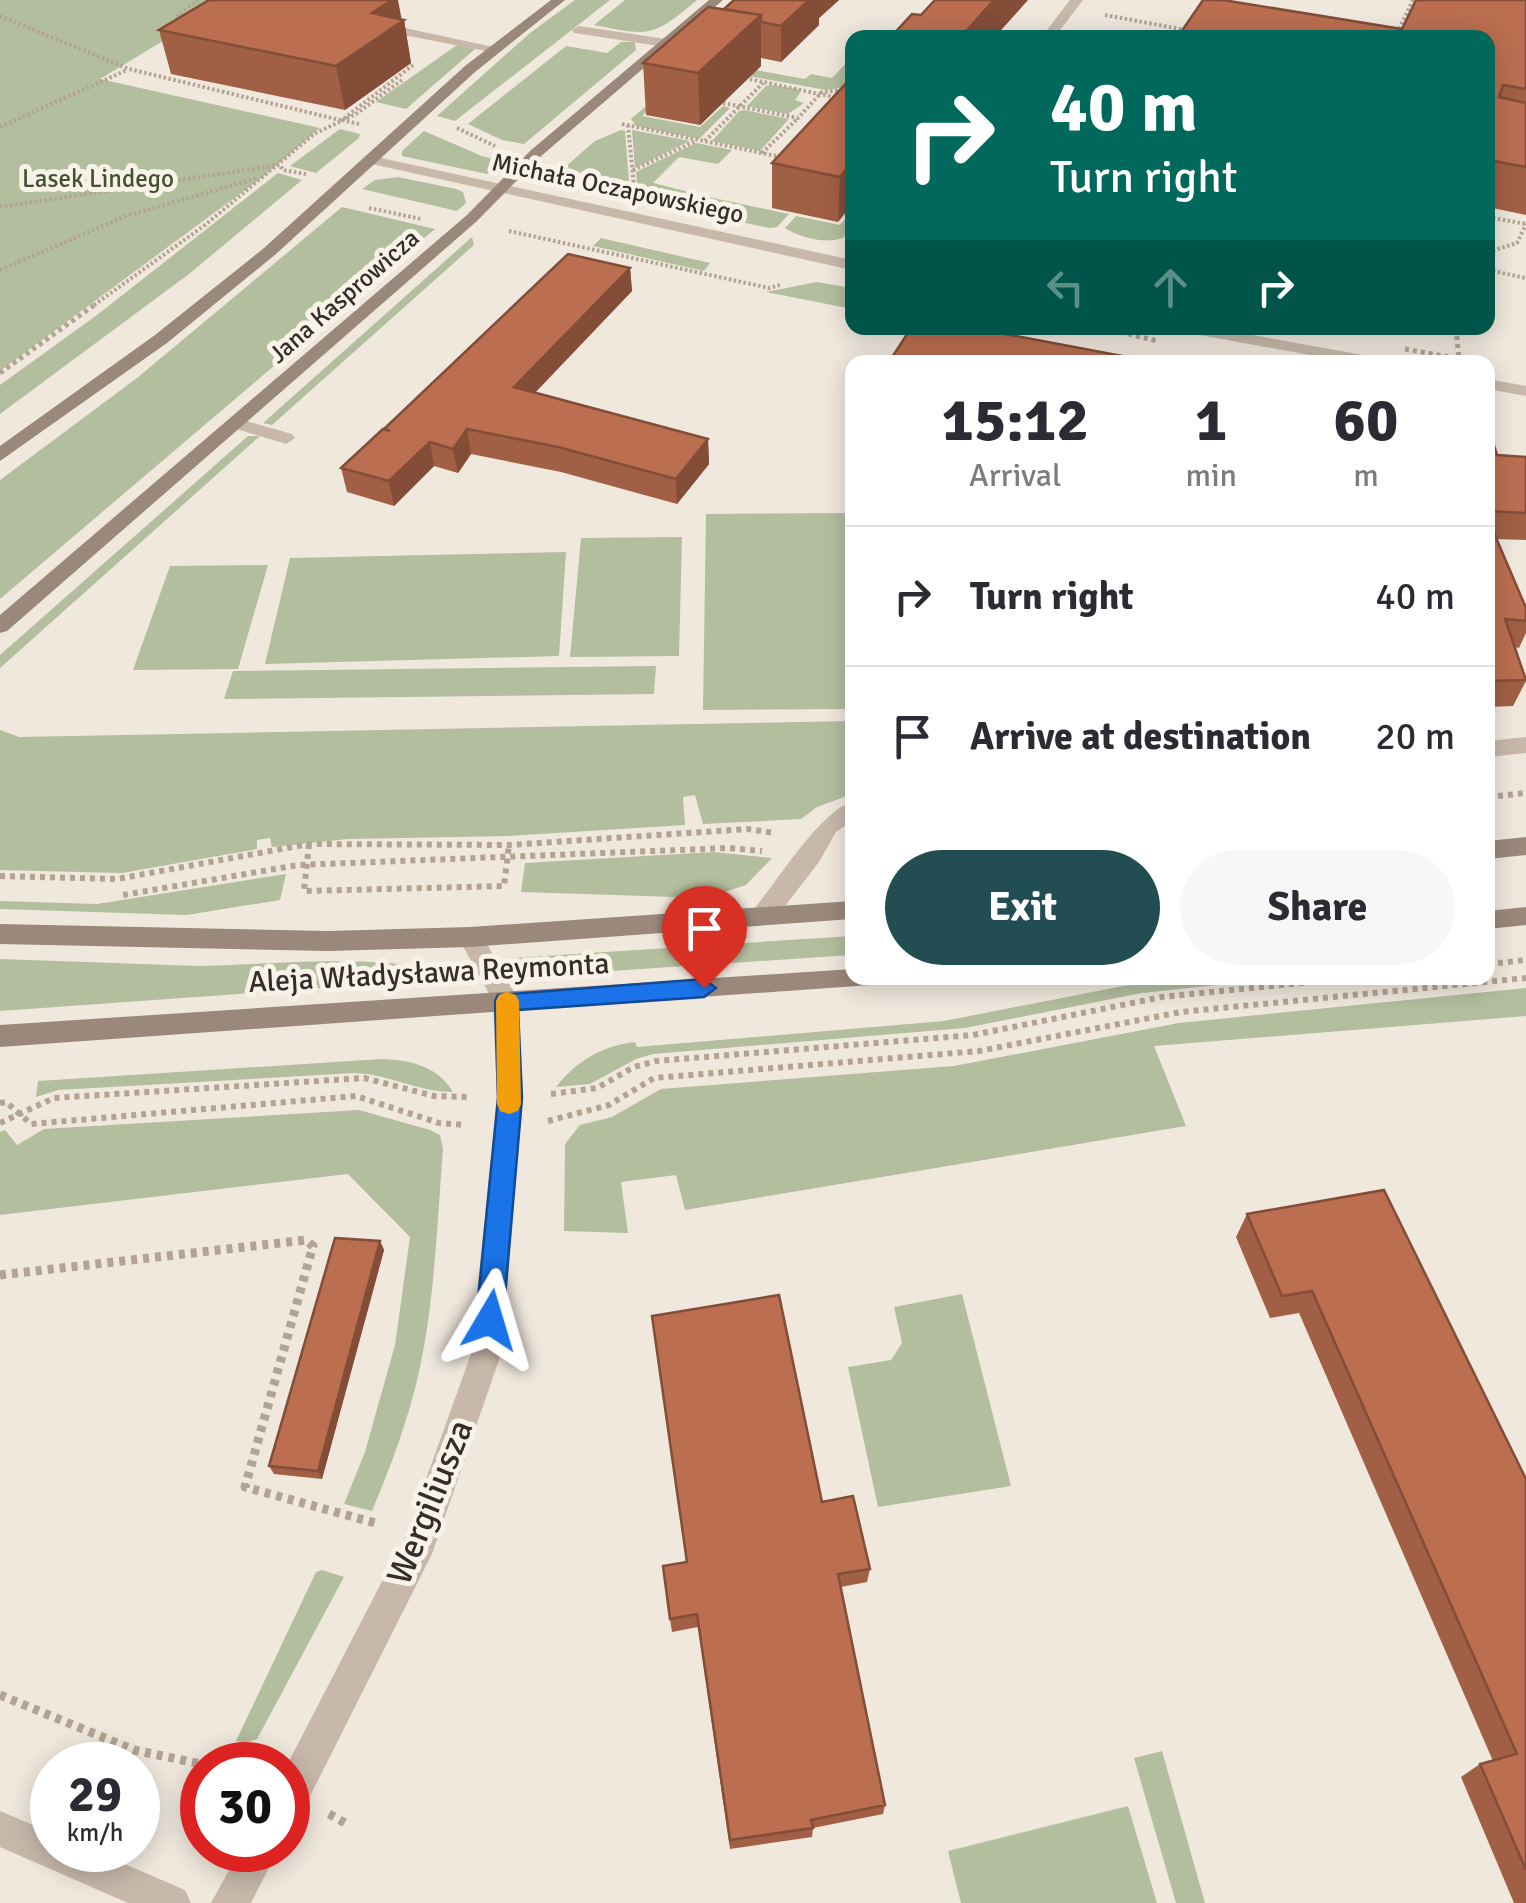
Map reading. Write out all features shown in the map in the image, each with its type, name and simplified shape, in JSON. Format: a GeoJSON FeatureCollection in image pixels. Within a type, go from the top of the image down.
{"type":"FeatureCollection","features":[{"type":"Feature","properties":{"kind":"street"},"geometry":{"type":"LineString","coordinates":[[371,0],[342,19],[496,49]]}},
{"type":"Feature","properties":{"kind":"street"},"geometry":{"type":"LineString","coordinates":[[0,455],[161,339],[558,0]]}},
{"type":"Feature","properties":{"kind":"street","name":"Jana Kasprowicza"},"geometry":{"type":"LineString","coordinates":[[0,626],[460,228],[535,154],[718,0]]}},
{"type":"Feature","properties":{"kind":"street"},"geometry":{"type":"LineString","coordinates":[[1053,30],[1077,0]]}},
{"type":"Feature","properties":{"kind":"street"},"geometry":{"type":"LineString","coordinates":[[579,30],[666,43]]}},
{"type":"Feature","properties":{"kind":"street","name":"Michała Oczapowskiego"},"geometry":{"type":"LineString","coordinates":[[372,160],[845,262]]}},
{"type":"Feature","properties":{"kind":"street"},"geometry":{"type":"LineString","coordinates":[[1226,335],[1336,355]]}},
{"type":"Feature","properties":{"kind":"street"},"geometry":{"type":"LineString","coordinates":[[1495,385],[1526,391]]}},
{"type":"Feature","properties":{"kind":"street"},"geometry":{"type":"LineString","coordinates":[[236,422],[286,438]]}},
{"type":"Feature","properties":{"kind":"street"},"geometry":{"type":"LineString","coordinates":[[1495,747],[1526,745]]}},
{"type":"Feature","properties":{"kind":"street"},"geometry":{"type":"LineString","coordinates":[[762,917],[828,826],[845,815]]}},
{"type":"Feature","properties":{"kind":"street"},"geometry":{"type":"LineString","coordinates":[[1495,849],[1526,846]]}},
{"type":"Feature","properties":{"kind":"street","name":"Aleja Władysława Reymonta"},"geometry":{"type":"LineString","coordinates":[[0,934],[219,941],[470,937],[845,911]]}},
{"type":"Feature","properties":{"kind":"street"},"geometry":{"type":"LineString","coordinates":[[1495,919],[1526,916]]}},
{"type":"Feature","properties":{"kind":"street"},"geometry":{"type":"LineString","coordinates":[[470,937],[506,1001]]}},
{"type":"Feature","properties":{"kind":"street","name":"Aleja Władysława Reymonta"},"geometry":{"type":"LineString","coordinates":[[0,1036],[845,979]]}},
{"type":"Feature","properties":{"kind":"street","name":"Wergiliusza"},"geometry":{"type":"LineString","coordinates":[[310,1758],[420,1542],[486,1354],[508,1111],[506,1001]]}},
{"type":"Feature","properties":{"kind":"street"},"geometry":{"type":"LineString","coordinates":[[0,1829],[172,1903]]}},
{"type":"Feature","properties":{"kind":"street"},"geometry":{"type":"LineString","coordinates":[[230,1903],[248,1872]]}},
{"type":"Feature","properties":{"kind":"path"},"geometry":{"type":"LineString","coordinates":[[184,24],[178,15],[198,0]]}},
{"type":"Feature","properties":{"kind":"path"},"geometry":{"type":"LineString","coordinates":[[1399,30],[1413,0]]}},
{"type":"Feature","properties":{"kind":"path"},"geometry":{"type":"LineString","coordinates":[[1105,15],[1188,30]]}},
{"type":"Feature","properties":{"kind":"path"},"geometry":{"type":"LineString","coordinates":[[0,16],[128,69],[342,120]]}},
{"type":"Feature","properties":{"kind":"path"},"geometry":{"type":"LineString","coordinates":[[0,127],[128,69]]}},
{"type":"Feature","properties":{"kind":"path"},"geometry":{"type":"LineString","coordinates":[[732,76],[845,99]]}},
{"type":"Feature","properties":{"kind":"path"},"geometry":{"type":"LineString","coordinates":[[704,142],[764,82]]}},
{"type":"Feature","properties":{"kind":"path"},"geometry":{"type":"LineString","coordinates":[[762,153],[822,92],[845,89]]}},
{"type":"Feature","properties":{"kind":"path"},"geometry":{"type":"LineString","coordinates":[[723,103],[798,118]]}},
{"type":"Feature","properties":{"kind":"path"},"geometry":{"type":"LineString","coordinates":[[0,373],[205,225],[314,134],[356,114]]}},
{"type":"Feature","properties":{"kind":"path"},"geometry":{"type":"LineString","coordinates":[[621,124],[798,160]]}},
{"type":"Feature","properties":{"kind":"path"},"geometry":{"type":"LineString","coordinates":[[628,125],[635,195]]}},
{"type":"Feature","properties":{"kind":"path"},"geometry":{"type":"LineString","coordinates":[[633,170],[697,140]]}},
{"type":"Feature","properties":{"kind":"path"},"geometry":{"type":"LineString","coordinates":[[0,207],[280,165]]}},
{"type":"Feature","properties":{"kind":"path"},"geometry":{"type":"LineString","coordinates":[[0,270],[34,251],[188,196],[264,176]]}},
{"type":"Feature","properties":{"kind":"path"},"geometry":{"type":"LineString","coordinates":[[329,199],[460,228]]}},
{"type":"Feature","properties":{"kind":"path"},"geometry":{"type":"LineString","coordinates":[[1495,217],[1526,224],[1517,243],[1495,250]]}},
{"type":"Feature","properties":{"kind":"path"},"geometry":{"type":"LineString","coordinates":[[503,230],[770,288],[785,284]]}},
{"type":"Feature","properties":{"kind":"path"},"geometry":{"type":"LineString","coordinates":[[1495,271],[1526,278]]}},
{"type":"Feature","properties":{"kind":"path"},"geometry":{"type":"LineString","coordinates":[[1495,795],[1526,793]]}},
{"type":"Feature","properties":{"kind":"path"},"geometry":{"type":"LineString","coordinates":[[0,876],[117,879],[309,844],[509,845],[747,829],[816,847]]}},
{"type":"Feature","properties":{"kind":"path"},"geometry":{"type":"LineString","coordinates":[[309,844],[304,891],[504,886],[509,845]]}},
{"type":"Feature","properties":{"kind":"path"},"geometry":{"type":"LineString","coordinates":[[108,898],[306,864],[816,847]]}},
{"type":"Feature","properties":{"kind":"path"},"geometry":{"type":"LineString","coordinates":[[1495,963],[1526,960]]}},
{"type":"Feature","properties":{"kind":"path"},"geometry":{"type":"LineString","coordinates":[[1495,981],[1526,978]]}},
{"type":"Feature","properties":{"kind":"path"},"geometry":{"type":"LineString","coordinates":[[0,1103],[6,1102],[32,1124],[356,1096],[452,1126],[597,1088],[634,1067],[656,1061],[972,1035],[1162,996],[1278,985]]}},
{"type":"Feature","properties":{"kind":"path"},"geometry":{"type":"LineString","coordinates":[[0,1122],[54,1098],[364,1078],[560,1121],[577,1112],[609,1105],[654,1078],[979,1051],[1180,1012],[1455,985]]}},
{"type":"Feature","properties":{"kind":"path"},"geometry":{"type":"LineString","coordinates":[[0,1275],[306,1240],[313,1246],[245,1486],[380,1524]]}},
{"type":"Feature","properties":{"kind":"path"},"geometry":{"type":"LineString","coordinates":[[0,1694],[134,1750],[180,1760]]}},
{"type":"Feature","properties":{"kind":"green space","name":"Lasek Lindego"},"geometry":{"type":"Polygon","coordinates":[[[0,0],[231,0],[100,79],[320,128],[264,176],[0,371],[0,0]]]}},
{"type":"Feature","properties":{"kind":"green space"},"geometry":{"type":"Polygon","coordinates":[[[575,0],[610,0],[455,121],[437,116],[530,33],[575,0]]]}},
{"type":"Feature","properties":{"kind":"green space"},"geometry":{"type":"Polygon","coordinates":[[[625,0],[697,0],[650,31],[594,25],[625,0]]]}},
{"type":"Feature","properties":{"kind":"green space"},"geometry":{"type":"Polygon","coordinates":[[[621,42],[635,42],[636,50],[524,144],[502,140],[468,124],[566,46],[607,53],[621,42]]]}},
{"type":"Feature","properties":{"kind":"green space"},"geometry":{"type":"Polygon","coordinates":[[[457,45],[475,49],[406,109],[376,102],[457,45]]]}},
{"type":"Feature","properties":{"kind":"green space"},"geometry":{"type":"Polygon","coordinates":[[[706,61],[805,79],[811,74],[832,78],[845,64],[845,87],[826,90],[698,67],[706,61]]]}},
{"type":"Feature","properties":{"kind":"green space"},"geometry":{"type":"Polygon","coordinates":[[[771,85],[798,89],[795,100],[804,103],[788,114],[747,106],[771,85]]]}},
{"type":"Feature","properties":{"kind":"green space"},"geometry":{"type":"Polygon","coordinates":[[[663,95],[642,116],[700,127],[723,106],[730,108],[699,139],[636,126],[631,119],[663,95]]]}},
{"type":"Feature","properties":{"kind":"green space"},"geometry":{"type":"Polygon","coordinates":[[[739,111],[789,119],[760,151],[712,141],[739,111]]]}},
{"type":"Feature","properties":{"kind":"green space"},"geometry":{"type":"Polygon","coordinates":[[[340,129],[360,134],[359,138],[316,173],[290,166],[340,129]]]}},
{"type":"Feature","properties":{"kind":"green space"},"geometry":{"type":"Polygon","coordinates":[[[632,130],[690,141],[635,168],[632,130]]]}},
{"type":"Feature","properties":{"kind":"green space"},"geometry":{"type":"Polygon","coordinates":[[[424,131],[509,163],[499,172],[487,174],[402,156],[402,151],[424,131]]]}},
{"type":"Feature","properties":{"kind":"green space"},"geometry":{"type":"Polygon","coordinates":[[[625,131],[630,194],[626,197],[592,189],[582,173],[565,167],[595,141],[625,131]]]}},
{"type":"Feature","properties":{"kind":"green space"},"geometry":{"type":"Polygon","coordinates":[[[696,143],[732,150],[718,164],[679,157],[653,183],[693,193],[683,205],[672,207],[638,198],[636,172],[696,143]]]}},
{"type":"Feature","properties":{"kind":"green space"},"geometry":{"type":"Polygon","coordinates":[[[278,173],[302,180],[189,274],[0,414],[0,385],[97,315],[278,173]]]}},
{"type":"Feature","properties":{"kind":"green space"},"geometry":{"type":"Polygon","coordinates":[[[398,177],[456,189],[463,192],[466,203],[457,211],[362,189],[375,180],[398,177]]]}},
{"type":"Feature","properties":{"kind":"green space"},"geometry":{"type":"Polygon","coordinates":[[[699,195],[789,214],[777,227],[769,228],[693,211],[689,206],[699,195]]]}},
{"type":"Feature","properties":{"kind":"green space"},"geometry":{"type":"Polygon","coordinates":[[[342,207],[435,229],[0,599],[0,480],[137,378],[342,207]]]}},
{"type":"Feature","properties":{"kind":"green space"},"geometry":{"type":"Polygon","coordinates":[[[796,216],[840,225],[845,219],[845,236],[829,240],[810,238],[785,228],[796,216]]]}},
{"type":"Feature","properties":{"kind":"green space"},"geometry":{"type":"Polygon","coordinates":[[[472,237],[474,245],[272,425],[263,423],[472,237]]]}},
{"type":"Feature","properties":{"kind":"green space"},"geometry":{"type":"Polygon","coordinates":[[[601,238],[710,263],[704,271],[593,246],[601,238]]]}},
{"type":"Feature","properties":{"kind":"green space"},"geometry":{"type":"Polygon","coordinates":[[[817,282],[845,287],[845,308],[766,292],[817,282]]]}},
{"type":"Feature","properties":{"kind":"green space"},"geometry":{"type":"Polygon","coordinates":[[[248,436],[260,436],[0,668],[0,655],[248,436]]]}},
{"type":"Feature","properties":{"kind":"green space"},"geometry":{"type":"Polygon","coordinates":[[[845,513],[845,709],[703,710],[706,514],[845,513]]]}},
{"type":"Feature","properties":{"kind":"green space"},"geometry":{"type":"Polygon","coordinates":[[[682,537],[679,656],[570,657],[581,538],[682,537]]]}},
{"type":"Feature","properties":{"kind":"green space"},"geometry":{"type":"Polygon","coordinates":[[[566,552],[559,656],[265,664],[290,558],[566,552]]]}},
{"type":"Feature","properties":{"kind":"green space"},"geometry":{"type":"Polygon","coordinates":[[[268,565],[238,669],[133,670],[170,566],[268,565]]]}},
{"type":"Feature","properties":{"kind":"green space"},"geometry":{"type":"Polygon","coordinates":[[[656,666],[654,694],[224,699],[233,671],[656,666]]]}},
{"type":"Feature","properties":{"kind":"green space"},"geometry":{"type":"Polygon","coordinates":[[[845,721],[845,797],[817,807],[801,819],[703,824],[695,795],[683,797],[685,825],[508,836],[348,839],[272,847],[270,838],[257,840],[257,849],[122,873],[0,870],[0,730],[19,737],[845,721]]]}},
{"type":"Feature","properties":{"kind":"green space"},"geometry":{"type":"Polygon","coordinates":[[[714,852],[772,858],[746,885],[706,898],[521,892],[525,863],[714,852]]]}},
{"type":"Feature","properties":{"kind":"green space"},"geometry":{"type":"Polygon","coordinates":[[[286,874],[280,900],[187,915],[0,909],[0,901],[97,904],[286,874]]]}},
{"type":"Feature","properties":{"kind":"green space"},"geometry":{"type":"Polygon","coordinates":[[[845,936],[845,955],[521,977],[513,975],[506,962],[513,958],[845,936]]]}},
{"type":"Feature","properties":{"kind":"green space"},"geometry":{"type":"Polygon","coordinates":[[[0,959],[200,966],[324,961],[392,963],[436,975],[433,980],[0,1011],[0,959]]]}},
{"type":"Feature","properties":{"kind":"green space"},"geometry":{"type":"Polygon","coordinates":[[[1216,985],[1142,993],[965,1028],[653,1054],[590,1084],[556,1087],[591,1056],[623,1044],[635,1042],[637,1047],[944,1021],[1123,986],[1216,985]]]}},
{"type":"Feature","properties":{"kind":"green space"},"geometry":{"type":"Polygon","coordinates":[[[1526,988],[1526,1016],[1154,1046],[1186,1126],[685,1210],[676,1175],[621,1182],[628,1233],[564,1231],[565,1144],[580,1125],[612,1117],[661,1089],[954,1066],[1179,1023],[1526,988]]]}},
{"type":"Feature","properties":{"kind":"green space"},"geometry":{"type":"Polygon","coordinates":[[[382,1059],[431,1070],[453,1092],[354,1073],[58,1090],[36,1097],[38,1081],[382,1059]]]}},
{"type":"Feature","properties":{"kind":"green space"},"geometry":{"type":"Polygon","coordinates":[[[359,1110],[430,1130],[440,1135],[443,1149],[432,1289],[419,1372],[410,1408],[372,1511],[344,1504],[365,1452],[395,1345],[410,1237],[348,1174],[0,1215],[0,1132],[5,1130],[17,1145],[44,1129],[359,1110]]]}},
{"type":"Feature","properties":{"kind":"green space"},"geometry":{"type":"Polygon","coordinates":[[[962,1294],[1011,1486],[878,1507],[848,1367],[891,1360],[902,1343],[894,1307],[962,1294]]]}},
{"type":"Feature","properties":{"kind":"green space"},"geometry":{"type":"Polygon","coordinates":[[[322,1570],[344,1577],[257,1739],[236,1741],[316,1572],[322,1570]]]}},
{"type":"Feature","properties":{"kind":"green space"},"geometry":{"type":"Polygon","coordinates":[[[1162,1751],[1205,1903],[1176,1903],[1134,1758],[1162,1751]]]}},
{"type":"Feature","properties":{"kind":"green space"},"geometry":{"type":"Polygon","coordinates":[[[1128,1806],[1157,1903],[961,1903],[948,1851],[1128,1806]]]}},
{"type":"Feature","properties":{"kind":"building"},"geometry":{"type":"Polygon","coordinates":[[[209,0],[392,0],[372,13],[404,20],[336,66],[159,30],[209,0]]]}},
{"type":"Feature","properties":{"kind":"building"},"geometry":{"type":"Polygon","coordinates":[[[734,0],[809,0],[781,26],[761,22],[761,15],[724,9],[734,0]]]}},
{"type":"Feature","properties":{"kind":"building"},"geometry":{"type":"Polygon","coordinates":[[[935,0],[994,0],[967,30],[897,30],[912,14],[921,15],[935,0]]]}},
{"type":"Feature","properties":{"kind":"building"},"geometry":{"type":"Polygon","coordinates":[[[1203,0],[1402,29],[1416,0],[1526,0],[1526,89],[1503,85],[1499,97],[1526,103],[1526,167],[1495,161],[1495,30],[1182,30],[1203,0]]]}},
{"type":"Feature","properties":{"kind":"building"},"geometry":{"type":"Polygon","coordinates":[[[708,7],[761,15],[698,73],[643,63],[708,7]]]}},
{"type":"Feature","properties":{"kind":"building"},"geometry":{"type":"Polygon","coordinates":[[[845,85],[845,171],[840,177],[772,163],[845,85]]]}},
{"type":"Feature","properties":{"kind":"building"},"geometry":{"type":"Polygon","coordinates":[[[568,254],[630,268],[514,387],[708,439],[676,479],[558,447],[467,429],[453,449],[430,442],[389,481],[341,468],[383,429],[390,431],[384,429],[568,254]]]}},
{"type":"Feature","properties":{"kind":"building"},"geometry":{"type":"Polygon","coordinates":[[[906,335],[1010,335],[1117,355],[894,355],[906,335]]]}},
{"type":"Feature","properties":{"kind":"building"},"geometry":{"type":"Polygon","coordinates":[[[1495,449],[1497,455],[1526,457],[1526,513],[1495,511],[1495,449]]]}},
{"type":"Feature","properties":{"kind":"building"},"geometry":{"type":"Polygon","coordinates":[[[1495,535],[1526,608],[1526,621],[1505,619],[1526,680],[1495,681],[1495,535]]]}},
{"type":"Feature","properties":{"kind":"building"},"geometry":{"type":"Polygon","coordinates":[[[1384,1190],[1526,1479],[1526,1870],[1480,1764],[1517,1754],[1312,1291],[1282,1296],[1247,1214],[1384,1190]]]}},
{"type":"Feature","properties":{"kind":"building"},"geometry":{"type":"Polygon","coordinates":[[[335,1238],[380,1241],[318,1471],[269,1466],[335,1238]]]}},
{"type":"Feature","properties":{"kind":"building"},"geometry":{"type":"Polygon","coordinates":[[[779,1295],[822,1502],[853,1496],[870,1569],[838,1574],[885,1805],[811,1820],[813,1828],[730,1840],[697,1614],[670,1619],[663,1566],[687,1562],[652,1316],[779,1295]]]}},
{"type":"Feature","properties":{"kind":"slow traffic"},"geometry":{"type":"LineString","coordinates":[[507,1001],[509,1104]]}},
{"type":"Feature","properties":{"kind":"route"},"geometry":{"type":"LineString","coordinates":[[490,1320],[510,1098],[506,1001],[704,988]]}}]}
